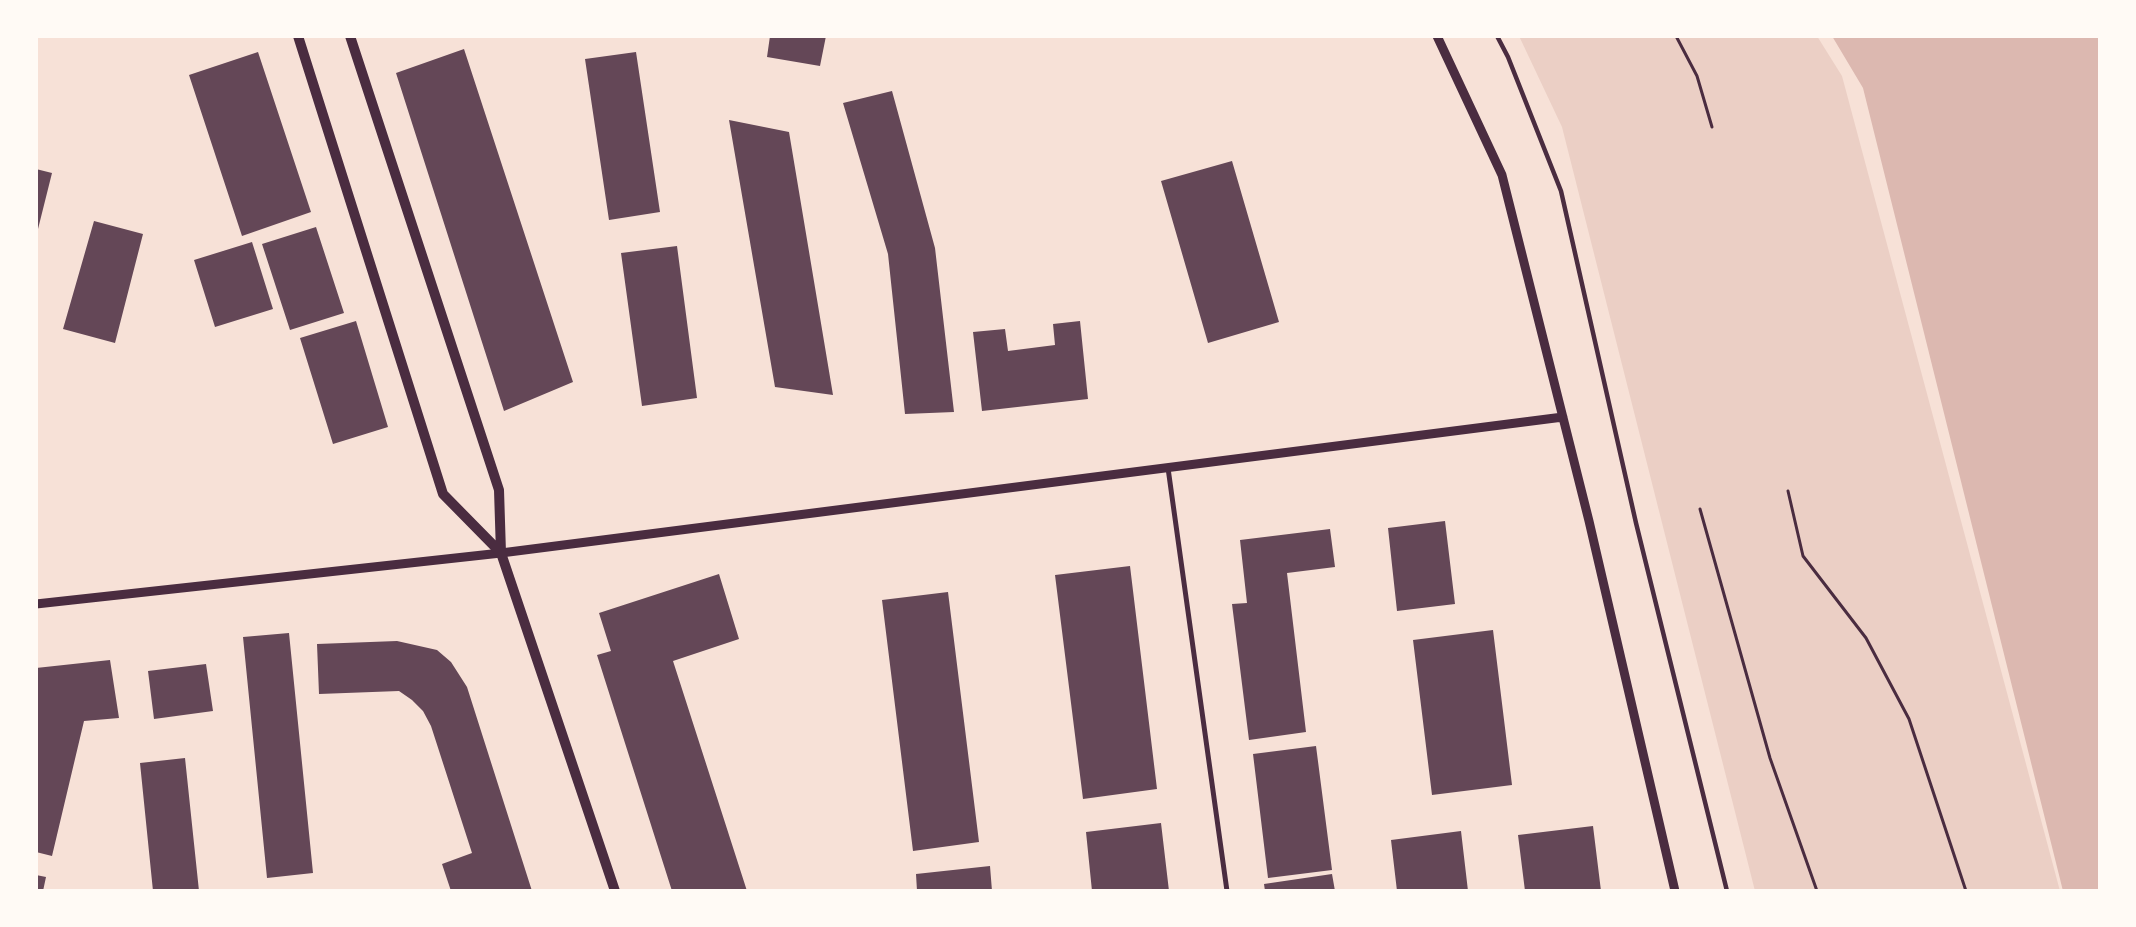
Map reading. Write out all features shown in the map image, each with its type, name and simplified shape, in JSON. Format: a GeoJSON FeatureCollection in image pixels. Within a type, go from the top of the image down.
{"type":"FeatureCollection","features":[{"type":"Feature","properties":{"kind":"main road"},"geometry":{"type":"LineString","coordinates":[[298,36],[443,494],[501,553]]}},
{"type":"Feature","properties":{"kind":"main road"},"geometry":{"type":"LineString","coordinates":[[350,36],[499,490],[501,553],[616,891]]}},
{"type":"Feature","properties":{"kind":"street"},"geometry":{"type":"LineString","coordinates":[[1437,36],[1502,176],[1589,521],[1675,891]]}},
{"type":"Feature","properties":{"kind":"street"},"geometry":{"type":"LineString","coordinates":[[1497,36],[1508,57],[1560,191],[1636,523],[1727,891]]}},
{"type":"Feature","properties":{"kind":"street"},"geometry":{"type":"LineString","coordinates":[[36,604],[501,553],[1563,417]]}},
{"type":"Feature","properties":{"kind":"street"},"geometry":{"type":"LineString","coordinates":[[1168,468],[1226,891]]}},
{"type":"Feature","properties":{"kind":"path"},"geometry":{"type":"LineString","coordinates":[[1676,36],[1697,76],[1712,127]]}},
{"type":"Feature","properties":{"kind":"path"},"geometry":{"type":"LineString","coordinates":[[1788,491],[1803,556],[1866,638],[1909,719],[1966,891]]}},
{"type":"Feature","properties":{"kind":"path"},"geometry":{"type":"LineString","coordinates":[[1700,509],[1770,758],[1817,891]]}},
{"type":"Feature","properties":{"kind":"shaded area"},"geometry":{"type":"Polygon","coordinates":[[[1519,36],[1817,36],[1842,76],[2060,891],[1755,891],[1562,127],[1519,36]]]}},
{"type":"Feature","properties":{"kind":"shaded area"},"geometry":{"type":"Polygon","coordinates":[[[1832,36],[2100,36],[2100,891],[2063,891],[1863,88],[1832,36]]]}},
{"type":"Feature","properties":{"kind":"building"},"geometry":{"type":"Polygon","coordinates":[[[770,36],[826,36],[820,66],[767,57],[770,36]]]}},
{"type":"Feature","properties":{"kind":"building"},"geometry":{"type":"Polygon","coordinates":[[[464,49],[573,382],[504,411],[396,73],[464,49]]]}},
{"type":"Feature","properties":{"kind":"building"},"geometry":{"type":"Polygon","coordinates":[[[258,52],[311,212],[242,236],[189,75],[258,52]]]}},
{"type":"Feature","properties":{"kind":"building"},"geometry":{"type":"Polygon","coordinates":[[[636,52],[660,212],[609,220],[585,59],[636,52]]]}},
{"type":"Feature","properties":{"kind":"building"},"geometry":{"type":"Polygon","coordinates":[[[892,91],[935,248],[954,412],[905,414],[888,254],[843,103],[892,91]]]}},
{"type":"Feature","properties":{"kind":"building"},"geometry":{"type":"Polygon","coordinates":[[[729,120],[789,132],[833,395],[775,387],[729,120]]]}},
{"type":"Feature","properties":{"kind":"building"},"geometry":{"type":"Polygon","coordinates":[[[1232,161],[1279,322],[1208,343],[1161,181],[1232,161]]]}},
{"type":"Feature","properties":{"kind":"building"},"geometry":{"type":"Polygon","coordinates":[[[36,169],[52,173],[37,233],[36,233],[36,169]]]}},
{"type":"Feature","properties":{"kind":"building"},"geometry":{"type":"Polygon","coordinates":[[[94,221],[143,234],[115,343],[63,329],[94,221]]]}},
{"type":"Feature","properties":{"kind":"building"},"geometry":{"type":"Polygon","coordinates":[[[316,227],[344,313],[290,330],[262,244],[316,227]]]}},
{"type":"Feature","properties":{"kind":"building"},"geometry":{"type":"Polygon","coordinates":[[[252,242],[273,309],[215,327],[194,260],[252,242]]]}},
{"type":"Feature","properties":{"kind":"building"},"geometry":{"type":"Polygon","coordinates":[[[677,246],[697,398],[642,406],[621,253],[677,246]]]}},
{"type":"Feature","properties":{"kind":"building"},"geometry":{"type":"Polygon","coordinates":[[[356,321],[388,427],[333,444],[300,338],[356,321]]]}},
{"type":"Feature","properties":{"kind":"building"},"geometry":{"type":"Polygon","coordinates":[[[1080,321],[1088,399],[982,411],[973,332],[1005,329],[1008,351],[1055,345],[1053,324],[1080,321]]]}},
{"type":"Feature","properties":{"kind":"building"},"geometry":{"type":"Polygon","coordinates":[[[1445,521],[1455,604],[1397,611],[1388,528],[1445,521]]]}},
{"type":"Feature","properties":{"kind":"building"},"geometry":{"type":"Polygon","coordinates":[[[1330,529],[1335,567],[1287,573],[1306,732],[1249,740],[1232,604],[1247,603],[1240,540],[1330,529]]]}},
{"type":"Feature","properties":{"kind":"building"},"geometry":{"type":"Polygon","coordinates":[[[1130,566],[1157,789],[1083,799],[1055,575],[1130,566]]]}},
{"type":"Feature","properties":{"kind":"building"},"geometry":{"type":"Polygon","coordinates":[[[719,574],[739,639],[673,661],[747,891],[672,891],[597,655],[611,651],[599,613],[719,574]]]}},
{"type":"Feature","properties":{"kind":"building"},"geometry":{"type":"Polygon","coordinates":[[[948,592],[979,842],[913,851],[882,600],[948,592]]]}},
{"type":"Feature","properties":{"kind":"building"},"geometry":{"type":"Polygon","coordinates":[[[1493,630],[1512,785],[1432,795],[1413,640],[1493,630]]]}},
{"type":"Feature","properties":{"kind":"building"},"geometry":{"type":"Polygon","coordinates":[[[289,633],[313,873],[267,878],[243,637],[289,633]]]}},
{"type":"Feature","properties":{"kind":"building"},"geometry":{"type":"Polygon","coordinates":[[[397,641],[437,650],[451,662],[467,687],[532,891],[451,891],[442,864],[472,853],[431,726],[423,711],[412,700],[399,691],[319,694],[317,644],[397,641]]]}},
{"type":"Feature","properties":{"kind":"building"},"geometry":{"type":"Polygon","coordinates":[[[110,660],[119,718],[84,721],[52,856],[36,852],[36,668],[110,660]]]}},
{"type":"Feature","properties":{"kind":"building"},"geometry":{"type":"Polygon","coordinates":[[[206,664],[213,711],[154,719],[148,671],[206,664]]]}},
{"type":"Feature","properties":{"kind":"building"},"geometry":{"type":"Polygon","coordinates":[[[1316,746],[1332,870],[1268,878],[1253,754],[1316,746]]]}},
{"type":"Feature","properties":{"kind":"building"},"geometry":{"type":"Polygon","coordinates":[[[185,758],[199,891],[153,891],[140,763],[185,758]]]}},
{"type":"Feature","properties":{"kind":"building"},"geometry":{"type":"Polygon","coordinates":[[[1161,823],[1169,891],[1092,891],[1086,832],[1161,823]]]}},
{"type":"Feature","properties":{"kind":"building"},"geometry":{"type":"Polygon","coordinates":[[[1593,826],[1601,891],[1525,891],[1518,835],[1593,826]]]}},
{"type":"Feature","properties":{"kind":"building"},"geometry":{"type":"Polygon","coordinates":[[[1461,831],[1468,891],[1397,891],[1391,840],[1461,831]]]}},
{"type":"Feature","properties":{"kind":"building"},"geometry":{"type":"Polygon","coordinates":[[[990,866],[992,891],[917,891],[916,874],[990,866]]]}},
{"type":"Feature","properties":{"kind":"building"},"geometry":{"type":"Polygon","coordinates":[[[1332,874],[1335,891],[1265,891],[1264,884],[1332,874]]]}},
{"type":"Feature","properties":{"kind":"building"},"geometry":{"type":"Polygon","coordinates":[[[36,875],[46,877],[43,891],[36,891],[36,875]]]}}]}
